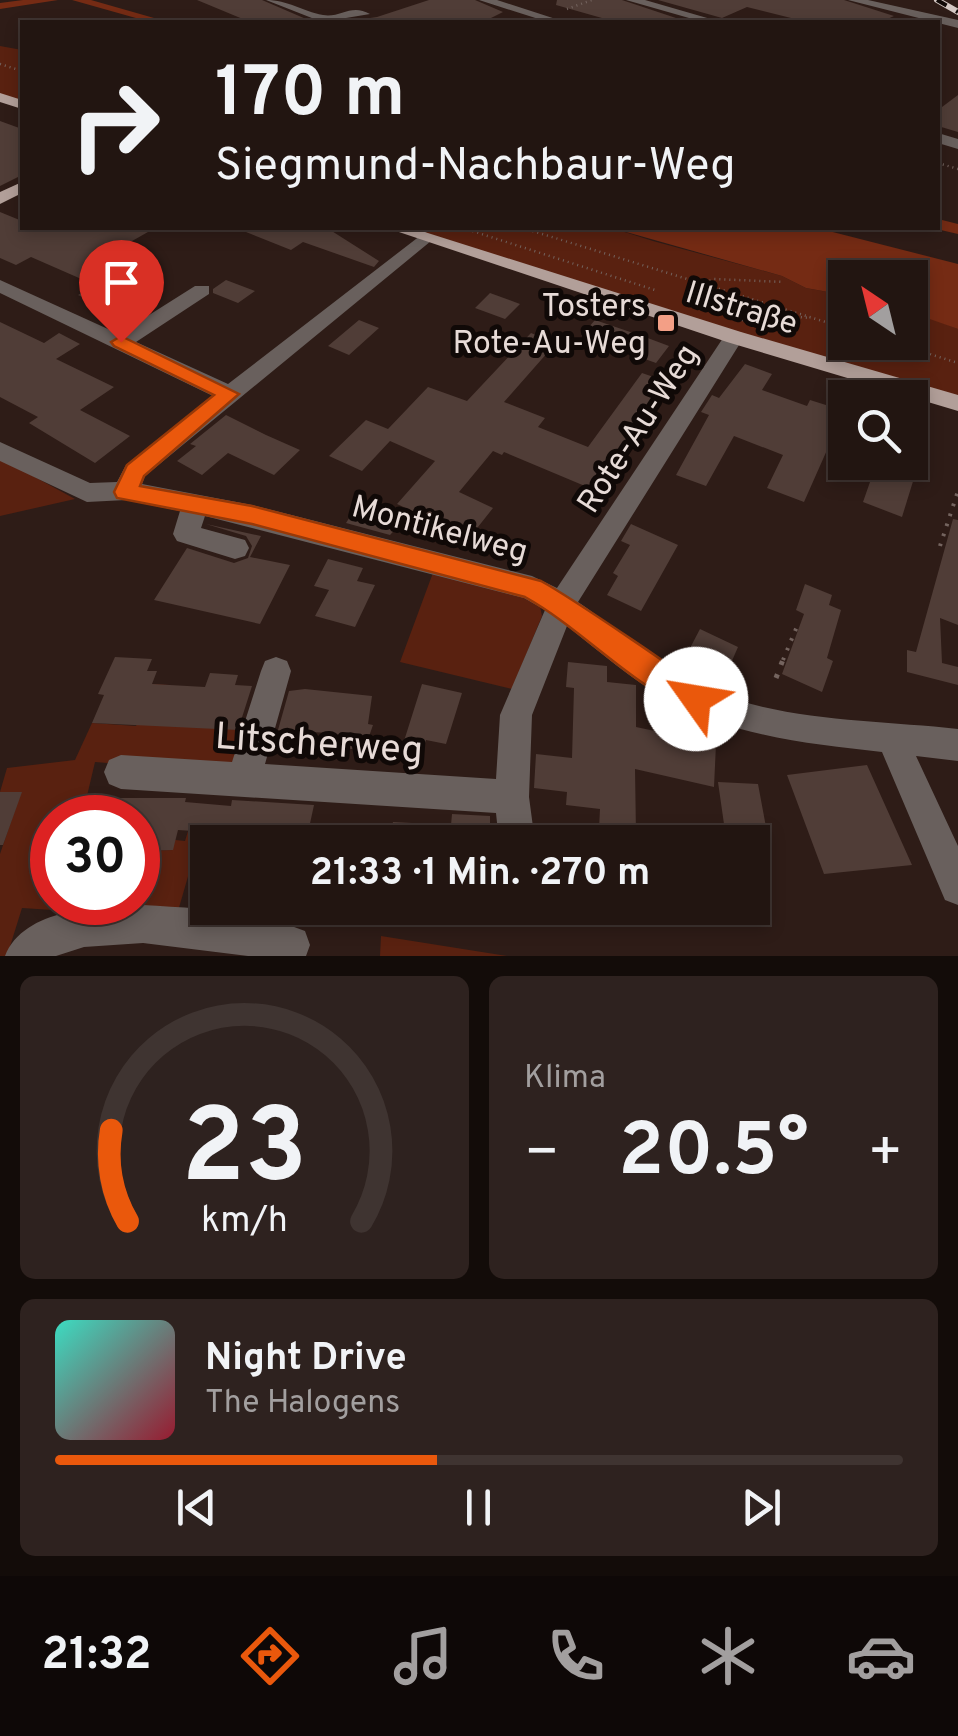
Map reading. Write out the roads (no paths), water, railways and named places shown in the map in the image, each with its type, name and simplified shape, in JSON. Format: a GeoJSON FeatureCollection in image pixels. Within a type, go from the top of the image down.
{"type":"FeatureCollection","features":[{"type":"Feature","properties":{"kind":"main road","name":"Illstraße"},"geometry":{"type":"LineString","coordinates":[[402,230],[735,325],[958,403]]}},
{"type":"Feature","properties":{"kind":"street"},"geometry":{"type":"LineString","coordinates":[[272,0],[326,20],[354,10],[364,14]]}},
{"type":"Feature","properties":{"kind":"street"},"geometry":{"type":"LineString","coordinates":[[485,0],[552,20]]}},
{"type":"Feature","properties":{"kind":"street"},"geometry":{"type":"LineString","coordinates":[[632,0],[707,20]]}},
{"type":"Feature","properties":{"kind":"street"},"geometry":{"type":"LineString","coordinates":[[854,0],[958,24]]}},
{"type":"Feature","properties":{"kind":"street"},"geometry":{"type":"LineString","coordinates":[[924,1],[958,24]]}},
{"type":"Feature","properties":{"kind":"street"},"geometry":{"type":"LineString","coordinates":[[126,492],[135,471],[425,237]]}},
{"type":"Feature","properties":{"kind":"street"},"geometry":{"type":"LineString","coordinates":[[121,342],[202,290]]}},
{"type":"Feature","properties":{"kind":"street"},"geometry":{"type":"LineString","coordinates":[[6,295],[121,342],[229,394]]}},
{"type":"Feature","properties":{"kind":"street","name":"Rote-Au-Weg"},"geometry":{"type":"LineString","coordinates":[[562,604],[735,325]]}},
{"type":"Feature","properties":{"kind":"street","name":"Montikelweg"},"geometry":{"type":"LineString","coordinates":[[0,450],[87,493],[126,492],[196,504],[532,588],[562,604],[669,684],[732,713],[958,746]]}},
{"type":"Feature","properties":{"kind":"street"},"geometry":{"type":"LineString","coordinates":[[196,504],[186,534],[235,548]]}},
{"type":"Feature","properties":{"kind":"street"},"geometry":{"type":"LineString","coordinates":[[515,825],[512,798],[516,715],[562,604]]}},
{"type":"Feature","properties":{"kind":"street"},"geometry":{"type":"LineString","coordinates":[[244,780],[276,671]]}},
{"type":"Feature","properties":{"kind":"street"},"geometry":{"type":"LineString","coordinates":[[896,737],[901,761],[958,887]]}},
{"type":"Feature","properties":{"kind":"street","name":"Litscherweg"},"geometry":{"type":"LineString","coordinates":[[120,772],[512,798]]}},
{"type":"Feature","properties":{"kind":"street"},"geometry":{"type":"LineString","coordinates":[[24,956],[52,936],[99,924],[221,931],[291,945]]}},
{"type":"Feature","properties":{"kind":"waterway"},"geometry":{"type":"LineString","coordinates":[[0,6],[52,0]]}},
{"type":"Feature","properties":{"kind":"waterway"},"geometry":{"type":"LineString","coordinates":[[78,0],[154,20]]}},
{"type":"Feature","properties":{"kind":"waterway"},"geometry":{"type":"LineString","coordinates":[[940,224],[958,229]]}},
{"type":"Feature","properties":{"kind":"railway"},"geometry":{"type":"LineString","coordinates":[[937,0],[958,12]]}},
{"type":"Feature","properties":{"kind":"place","name":"Tosters Rote-Au-Weg"},"geometry":{"type":"Point","coordinates":[666,323]}}]}
